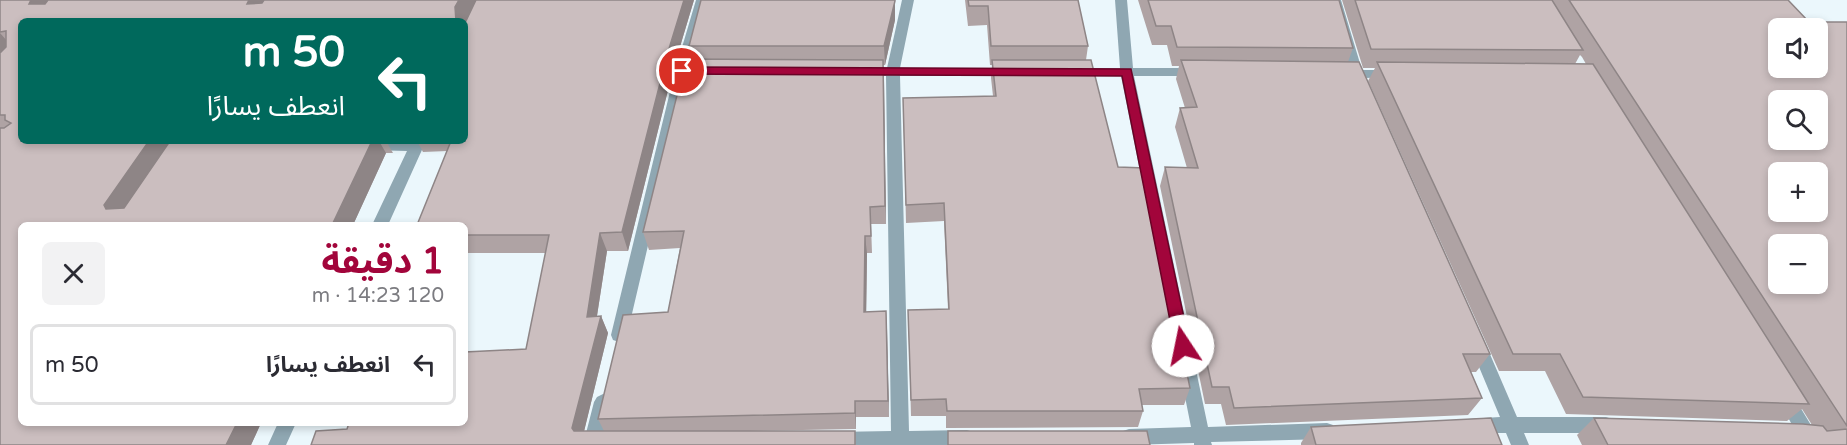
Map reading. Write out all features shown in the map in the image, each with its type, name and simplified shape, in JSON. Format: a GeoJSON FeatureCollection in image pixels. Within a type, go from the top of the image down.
{"type":"FeatureCollection","features":[{"type":"Feature","properties":{"kind":"street"},"geometry":{"type":"LineString","coordinates":[[614,354],[688,71],[702,0]]}},
{"type":"Feature","properties":{"kind":"street"},"geometry":{"type":"LineString","coordinates":[[900,442],[893,72],[908,0]]}},
{"type":"Feature","properties":{"kind":"street"},"geometry":{"type":"LineString","coordinates":[[1121,0],[1127,72],[1202,441]]}},
{"type":"Feature","properties":{"kind":"street"},"geometry":{"type":"LineString","coordinates":[[1335,0],[1356,74],[1366,96]]}},
{"type":"Feature","properties":{"kind":"street"},"geometry":{"type":"LineString","coordinates":[[846,72],[1022,72]]}},
{"type":"Feature","properties":{"kind":"street"},"geometry":{"type":"LineString","coordinates":[[1057,72],[1207,72]]}},
{"type":"Feature","properties":{"kind":"street"},"geometry":{"type":"LineString","coordinates":[[1333,74],[1404,74]]}},
{"type":"Feature","properties":{"kind":"street"},"geometry":{"type":"LineString","coordinates":[[360,145],[389,144]]}},
{"type":"Feature","properties":{"kind":"street"},"geometry":{"type":"LineString","coordinates":[[381,222],[418,144]]}},
{"type":"Feature","properties":{"kind":"street"},"geometry":{"type":"LineString","coordinates":[[1468,325],[1520,445]]}},
{"type":"Feature","properties":{"kind":"street"},"geometry":{"type":"LineString","coordinates":[[1774,381],[1810,439]]}},
{"type":"Feature","properties":{"kind":"street"},"geometry":{"type":"LineString","coordinates":[[592,445],[606,388]]}},
{"type":"Feature","properties":{"kind":"street"},"geometry":{"type":"LineString","coordinates":[[1452,426],[1512,423],[1629,426]]}},
{"type":"Feature","properties":{"kind":"street"},"geometry":{"type":"LineString","coordinates":[[277,445],[286,426]]}},
{"type":"Feature","properties":{"kind":"street"},"geometry":{"type":"LineString","coordinates":[[1109,437],[1202,441],[1345,430]]}},
{"type":"Feature","properties":{"kind":"street"},"geometry":{"type":"LineString","coordinates":[[1781,430],[1810,439]]}},
{"type":"Feature","properties":{"kind":"street"},"geometry":{"type":"LineString","coordinates":[[819,440],[900,442],[981,438]]}},
{"type":"Feature","properties":{"kind":"street"},"geometry":{"type":"LineString","coordinates":[[599,445],[611,445]]}},
{"type":"Feature","properties":{"kind":"building"},"geometry":{"type":"Polygon","coordinates":[[[0,0],[31,0],[29,4],[45,4],[48,0],[249,0],[247,4],[262,3],[264,0],[459,0],[455,7],[456,18],[18,18],[18,144],[147,144],[104,205],[106,209],[124,208],[168,144],[371,144],[333,222],[18,222],[18,426],[236,426],[226,445],[0,445],[0,128],[11,123],[5,120],[5,115],[0,115],[0,53],[6,47],[6,31],[0,32],[0,0]]]}},
{"type":"Feature","properties":{"kind":"building"},"geometry":{"type":"Polygon","coordinates":[[[476,0],[684,0],[668,52],[622,232],[600,233],[587,317],[601,316],[572,428],[574,431],[855,431],[855,445],[311,445],[316,431],[347,429],[348,426],[468,426],[468,352],[526,349],[549,235],[468,235],[468,222],[418,222],[450,144],[468,144],[467,18],[476,0]]]}},
{"type":"Feature","properties":{"kind":"building"},"geometry":{"type":"Polygon","coordinates":[[[701,0],[895,1],[884,46],[689,46],[701,0]]]}},
{"type":"Feature","properties":{"kind":"building"},"geometry":{"type":"Polygon","coordinates":[[[968,0],[1078,0],[1088,46],[991,46],[988,6],[969,6],[968,0]]]}},
{"type":"Feature","properties":{"kind":"building"},"geometry":{"type":"Polygon","coordinates":[[[1148,0],[1339,0],[1353,48],[1177,47],[1171,26],[1156,26],[1148,0]]]}},
{"type":"Feature","properties":{"kind":"building"},"geometry":{"type":"Polygon","coordinates":[[[1355,0],[1552,0],[1583,50],[1371,49],[1355,0]]]}},
{"type":"Feature","properties":{"kind":"building"},"geometry":{"type":"Polygon","coordinates":[[[1569,0],[1788,0],[1805,18],[1768,18],[1768,78],[1828,78],[1828,22],[1847,22],[1847,426],[1569,0]]]}},
{"type":"Feature","properties":{"kind":"building"},"geometry":{"type":"Polygon","coordinates":[[[686,59],[883,60],[885,206],[870,207],[871,236],[865,236],[864,312],[886,311],[888,401],[855,401],[855,413],[598,419],[623,315],[668,312],[684,231],[643,232],[686,59]]]}},
{"type":"Feature","properties":{"kind":"building"},"geometry":{"type":"Polygon","coordinates":[[[992,60],[1091,60],[1118,167],[1145,168],[1190,388],[1139,389],[1143,411],[947,411],[946,399],[911,400],[908,310],[949,309],[944,203],[906,205],[903,98],[996,96],[992,60]]]}},
{"type":"Feature","properties":{"kind":"building"},"geometry":{"type":"Polygon","coordinates":[[[1181,60],[1359,62],[1490,354],[1463,354],[1482,398],[1234,408],[1229,387],[1212,387],[1165,167],[1198,168],[1180,108],[1197,107],[1181,60]]]}},
{"type":"Feature","properties":{"kind":"building"},"geometry":{"type":"Polygon","coordinates":[[[1377,62],[1593,64],[1809,404],[1583,397],[1560,354],[1513,354],[1377,62]]]}},
{"type":"Feature","properties":{"kind":"building"},"geometry":{"type":"Polygon","coordinates":[[[1491,418],[1502,445],[1316,445],[1311,427],[1491,418]]]}},
{"type":"Feature","properties":{"kind":"building"},"geometry":{"type":"Polygon","coordinates":[[[1594,418],[1823,426],[1827,431],[1847,429],[1847,445],[1608,445],[1594,418]]]}},
{"type":"Feature","properties":{"kind":"building"},"geometry":{"type":"Polygon","coordinates":[[[948,431],[1147,431],[1150,445],[948,445],[948,431]]]}},
{"type":"Feature","properties":{"kind":"route"},"geometry":{"type":"LineString","coordinates":[[682,71],[1127,72],[1183,346]]}}]}
